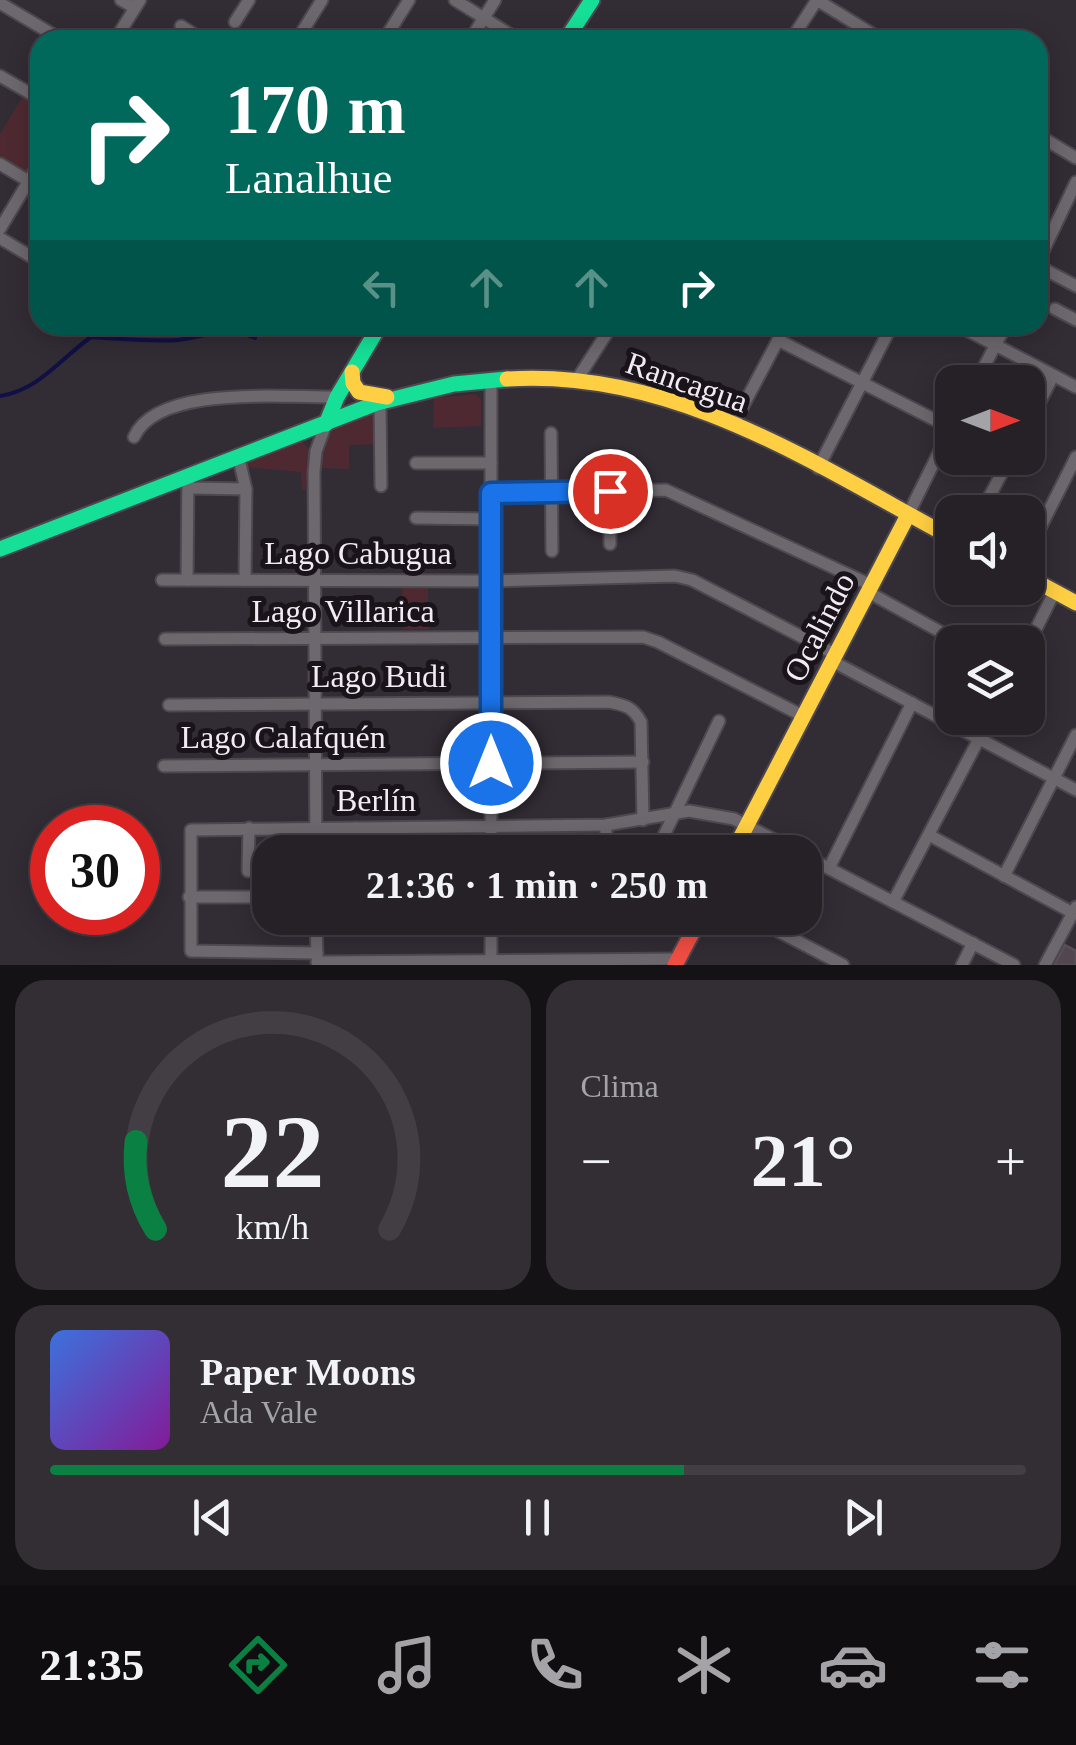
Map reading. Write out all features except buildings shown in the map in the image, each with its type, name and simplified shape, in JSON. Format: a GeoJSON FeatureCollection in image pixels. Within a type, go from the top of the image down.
{"type":"FeatureCollection","features":[{"type":"Feature","properties":{"kind":"main road"},"geometry":{"type":"LineString","coordinates":[[572,30],[592,0]]}},
{"type":"Feature","properties":{"kind":"main road"},"geometry":{"type":"LineString","coordinates":[[326,424],[337,397],[374,335]]}},
{"type":"Feature","properties":{"kind":"main road"},"geometry":{"type":"LineString","coordinates":[[352,372],[359,392],[388,399]]}},
{"type":"Feature","properties":{"kind":"main road","name":"Rancagua"},"geometry":{"type":"LineString","coordinates":[[0,548],[152,489],[189,487],[238,455],[388,399],[491,380],[578,378],[652,394],[734,422],[935,529]]}},
{"type":"Feature","properties":{"kind":"main road","name":"Ocalindo"},"geometry":{"type":"LineString","coordinates":[[742,835],[908,515]]}},
{"type":"Feature","properties":{"kind":"main road"},"geometry":{"type":"LineString","coordinates":[[1045,586],[1074,598]]}},
{"type":"Feature","properties":{"kind":"main road"},"geometry":{"type":"LineString","coordinates":[[677,962],[691,935]]}},
{"type":"Feature","properties":{"kind":"street"},"geometry":{"type":"LineString","coordinates":[[121,0],[138,4],[122,30]]}},
{"type":"Feature","properties":{"kind":"street"},"geometry":{"type":"LineString","coordinates":[[235,22],[249,0]]}},
{"type":"Feature","properties":{"kind":"street"},"geometry":{"type":"LineString","coordinates":[[303,30],[322,0]]}},
{"type":"Feature","properties":{"kind":"street"},"geometry":{"type":"LineString","coordinates":[[390,30],[409,0]]}},
{"type":"Feature","properties":{"kind":"street"},"geometry":{"type":"LineString","coordinates":[[456,0],[503,30]]}},
{"type":"Feature","properties":{"kind":"street"},"geometry":{"type":"LineString","coordinates":[[476,30],[495,0]]}},
{"type":"Feature","properties":{"kind":"street"},"geometry":{"type":"LineString","coordinates":[[798,30],[817,0],[866,30]]}},
{"type":"Feature","properties":{"kind":"street"},"geometry":{"type":"LineString","coordinates":[[0,2],[46,30]]}},
{"type":"Feature","properties":{"kind":"street"},"geometry":{"type":"LineString","coordinates":[[181,26],[187,30]]}},
{"type":"Feature","properties":{"kind":"street"},"geometry":{"type":"LineString","coordinates":[[0,76],[30,93]]}},
{"type":"Feature","properties":{"kind":"street"},"geometry":{"type":"LineString","coordinates":[[1048,141],[1076,158]]}},
{"type":"Feature","properties":{"kind":"street"},"geometry":{"type":"LineString","coordinates":[[0,164],[30,183]]}},
{"type":"Feature","properties":{"kind":"street"},"geometry":{"type":"LineString","coordinates":[[1048,240],[1076,182]]}},
{"type":"Feature","properties":{"kind":"street"},"geometry":{"type":"LineString","coordinates":[[0,229],[30,190]]}},
{"type":"Feature","properties":{"kind":"street"},"geometry":{"type":"LineString","coordinates":[[0,238],[30,256]]}},
{"type":"Feature","properties":{"kind":"street"},"geometry":{"type":"LineString","coordinates":[[1048,268],[1076,286]]}},
{"type":"Feature","properties":{"kind":"street"},"geometry":{"type":"LineString","coordinates":[[1055,309],[1076,320]]}},
{"type":"Feature","properties":{"kind":"street"},"geometry":{"type":"LineString","coordinates":[[578,378],[606,335]]}},
{"type":"Feature","properties":{"kind":"street"},"geometry":{"type":"LineString","coordinates":[[734,422],[781,335]]}},
{"type":"Feature","properties":{"kind":"street"},"geometry":{"type":"LineString","coordinates":[[818,468],[887,335]]}},
{"type":"Feature","properties":{"kind":"street"},"geometry":{"type":"LineString","coordinates":[[976,335],[1076,387]]}},
{"type":"Feature","properties":{"kind":"street"},"geometry":{"type":"LineString","coordinates":[[985,365],[1001,335]]}},
{"type":"Feature","properties":{"kind":"street"},"geometry":{"type":"LineString","coordinates":[[778,340],[935,418]]}},
{"type":"Feature","properties":{"kind":"street"},"geometry":{"type":"LineString","coordinates":[[1045,392],[1053,376]]}},
{"type":"Feature","properties":{"kind":"street"},"geometry":{"type":"LineString","coordinates":[[491,380],[491,835]]}},
{"type":"Feature","properties":{"kind":"street"},"geometry":{"type":"LineString","coordinates":[[134,437],[148,417],[184,402],[337,397]]}},
{"type":"Feature","properties":{"kind":"street"},"geometry":{"type":"LineString","coordinates":[[380,486],[388,399]]}},
{"type":"Feature","properties":{"kind":"street"},"geometry":{"type":"LineString","coordinates":[[316,835],[314,461],[326,424]]}},
{"type":"Feature","properties":{"kind":"street"},"geometry":{"type":"LineString","coordinates":[[551,433],[552,551]]}},
{"type":"Feature","properties":{"kind":"street"},"geometry":{"type":"LineString","coordinates":[[238,455],[246,489],[245,580]]}},
{"type":"Feature","properties":{"kind":"street"},"geometry":{"type":"LineString","coordinates":[[1045,518],[1076,457]]}},
{"type":"Feature","properties":{"kind":"street","name":"Ocalindo"},"geometry":{"type":"LineString","coordinates":[[908,515],[935,461]]}},
{"type":"Feature","properties":{"kind":"street"},"geometry":{"type":"LineString","coordinates":[[416,463],[491,463]]}},
{"type":"Feature","properties":{"kind":"street"},"geometry":{"type":"LineString","coordinates":[[187,580],[189,487],[246,489]]}},
{"type":"Feature","properties":{"kind":"street"},"geometry":{"type":"LineString","coordinates":[[610,491],[610,544]]}},
{"type":"Feature","properties":{"kind":"street"},"geometry":{"type":"LineString","coordinates":[[491,493],[675,492],[870,589],[935,627]]}},
{"type":"Feature","properties":{"kind":"street"},"geometry":{"type":"LineString","coordinates":[[416,518],[491,519]]}},
{"type":"Feature","properties":{"kind":"street","name":"Lago Cabugua"},"geometry":{"type":"LineString","coordinates":[[162,580],[675,576],[692,580],[912,704],[1076,790]]}},
{"type":"Feature","properties":{"kind":"street"},"geometry":{"type":"LineString","coordinates":[[1038,625],[1055,592]]}},
{"type":"Feature","properties":{"kind":"street","name":"Lago Villarica"},"geometry":{"type":"LineString","coordinates":[[164,639],[652,639],[803,716]]}},
{"type":"Feature","properties":{"kind":"street","name":"Lago Budi"},"geometry":{"type":"LineString","coordinates":[[169,705],[610,702],[632,709],[641,722],[643,762]]}},
{"type":"Feature","properties":{"kind":"street"},"geometry":{"type":"LineString","coordinates":[[828,868],[912,704]]}},
{"type":"Feature","properties":{"kind":"street"},"geometry":{"type":"LineString","coordinates":[[664,835],[719,722]]}},
{"type":"Feature","properties":{"kind":"street"},"geometry":{"type":"LineString","coordinates":[[1004,876],[1076,734]]}},
{"type":"Feature","properties":{"kind":"street"},"geometry":{"type":"LineString","coordinates":[[892,902],[981,735]]}},
{"type":"Feature","properties":{"kind":"street"},"geometry":{"type":"LineString","coordinates":[[643,762],[643,820]]}},
{"type":"Feature","properties":{"kind":"street","name":"Lago Calafquén"},"geometry":{"type":"LineString","coordinates":[[164,766],[643,762]]}},
{"type":"Feature","properties":{"kind":"street","name":"Berlín"},"geometry":{"type":"LineString","coordinates":[[189,897],[191,830],[606,825],[676,812],[719,814],[765,835]]}},
{"type":"Feature","properties":{"kind":"street"},"geometry":{"type":"LineString","coordinates":[[606,825],[606,835]]}},
{"type":"Feature","properties":{"kind":"street"},"geometry":{"type":"LineString","coordinates":[[248,828],[248,871]]}},
{"type":"Feature","properties":{"kind":"street"},"geometry":{"type":"LineString","coordinates":[[356,828],[356,835]]}},
{"type":"Feature","properties":{"kind":"street"},"geometry":{"type":"LineString","coordinates":[[929,835],[1074,910],[1045,965]]}},
{"type":"Feature","properties":{"kind":"street"},"geometry":{"type":"LineString","coordinates":[[822,865],[1014,965]]}},
{"type":"Feature","properties":{"kind":"street"},"geometry":{"type":"LineString","coordinates":[[252,896],[189,897],[191,952],[248,959],[677,962]]}},
{"type":"Feature","properties":{"kind":"street"},"geometry":{"type":"LineString","coordinates":[[316,935],[317,960]]}},
{"type":"Feature","properties":{"kind":"street"},"geometry":{"type":"LineString","coordinates":[[491,935],[491,962]]}},
{"type":"Feature","properties":{"kind":"street"},"geometry":{"type":"LineString","coordinates":[[786,935],[843,965]]}},
{"type":"Feature","properties":{"kind":"street"},"geometry":{"type":"LineString","coordinates":[[962,965],[972,943]]}},
{"type":"Feature","properties":{"kind":"shaded area"},"geometry":{"type":"Polygon","coordinates":[[[23,96],[30,101],[30,166],[26,173],[0,157],[0,134],[23,96]]]}},
{"type":"Feature","properties":{"kind":"shaded area"},"geometry":{"type":"Polygon","coordinates":[[[476,394],[481,399],[481,426],[433,428],[434,398],[476,394]]]}},
{"type":"Feature","properties":{"kind":"shaded area"},"geometry":{"type":"Polygon","coordinates":[[[376,408],[376,444],[349,445],[349,469],[321,468],[327,442],[336,428],[376,408]]]}},
{"type":"Feature","properties":{"kind":"shaded area"},"geometry":{"type":"Polygon","coordinates":[[[291,440],[309,448],[306,490],[302,490],[301,472],[246,467],[251,456],[291,440]]]}},
{"type":"Feature","properties":{"kind":"shaded area"},"geometry":{"type":"Polygon","coordinates":[[[402,584],[428,584],[428,629],[403,629],[402,584]]]}},
{"type":"Feature","properties":{"kind":"waterway"},"geometry":{"type":"LineString","coordinates":[[0,396],[38,380],[91,337],[167,341],[207,335]]}},
{"type":"Feature","properties":{"kind":"waterway"},"geometry":{"type":"LineString","coordinates":[[247,335],[255,338]]}},
{"type":"Feature","properties":{"kind":"traffic: fast"},"geometry":{"type":"LineString","coordinates":[[572,30],[592,0]]}},
{"type":"Feature","properties":{"kind":"traffic: fast"},"geometry":{"type":"LineString","coordinates":[[326,424],[337,397],[374,335]]}},
{"type":"Feature","properties":{"kind":"traffic: fast"},"geometry":{"type":"LineString","coordinates":[[0,549],[377,403],[454,384],[507,379]]}},
{"type":"Feature","properties":{"kind":"traffic: slow"},"geometry":{"type":"LineString","coordinates":[[352,372],[359,392],[387,397]]}},
{"type":"Feature","properties":{"kind":"traffic: slow"},"geometry":{"type":"LineString","coordinates":[[507,379],[568,380],[627,389],[684,405],[794,452],[935,529]]}},
{"type":"Feature","properties":{"kind":"traffic: slow"},"geometry":{"type":"LineString","coordinates":[[742,835],[908,515]]}},
{"type":"Feature","properties":{"kind":"traffic: slow"},"geometry":{"type":"LineString","coordinates":[[1045,586],[1076,603]]}},
{"type":"Feature","properties":{"kind":"traffic: jam"},"geometry":{"type":"LineString","coordinates":[[675,965],[691,935]]}},
{"type":"Feature","properties":{"kind":"route"},"geometry":{"type":"LineString","coordinates":[[491,763],[491,493],[610,491]]}}]}
